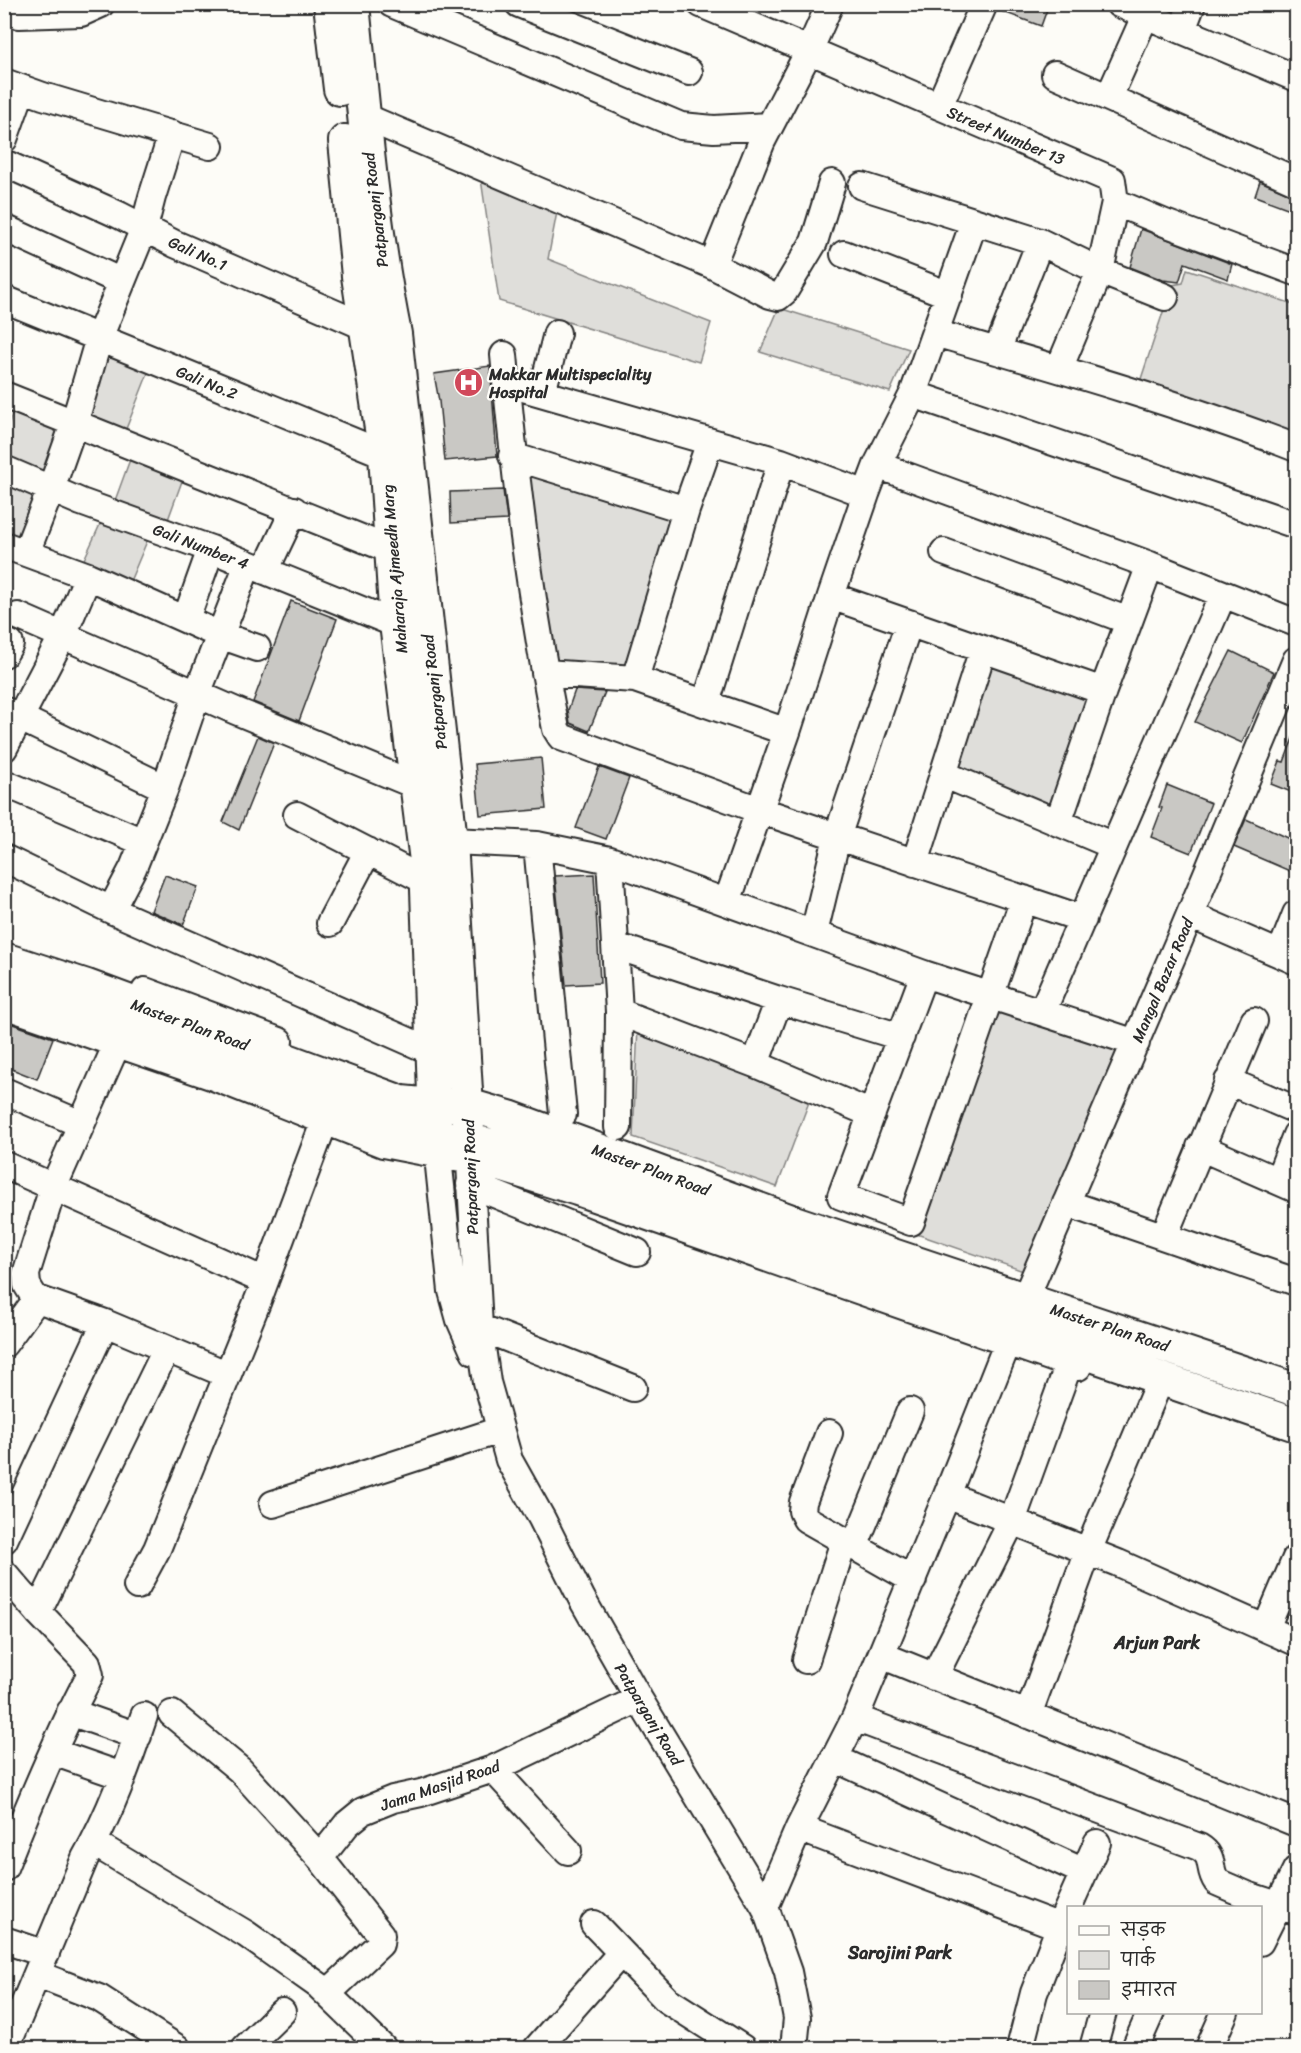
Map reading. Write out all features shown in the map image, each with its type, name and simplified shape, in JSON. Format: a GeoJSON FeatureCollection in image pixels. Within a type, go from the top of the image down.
{"type":"FeatureCollection","features":[{"type":"Feature","properties":{"kind":"main road","name":"Maharaja Ajmeedh Marg"},"geometry":{"type":"LineString","coordinates":[[330,4],[358,276],[380,331],[397,460],[391,550],[396,624],[417,786],[437,842],[426,881],[435,1122]]}},
{"type":"Feature","properties":{"kind":"main road","name":"Patparganj Road"},"geometry":{"type":"LineString","coordinates":[[353,4],[375,215],[384,278],[380,331]]}},
{"type":"Feature","properties":{"kind":"main road","name":"Patparganj Road"},"geometry":{"type":"LineString","coordinates":[[397,460],[437,842],[468,1105],[469,1162]]}},
{"type":"Feature","properties":{"kind":"main road","name":"Master Plan Road"},"geometry":{"type":"LineString","coordinates":[[4,959],[87,986],[401,1102],[435,1122],[469,1162],[510,1148],[842,1265],[1010,1335],[1296,1425]]}},
{"type":"Feature","properties":{"kind":"main road","name":"Master Plan Road"},"geometry":{"type":"LineString","coordinates":[[4,988],[145,1035],[395,1128],[435,1122],[468,1105],[508,1116],[794,1222],[1296,1390]]}},
{"type":"Feature","properties":{"kind":"street"},"geometry":{"type":"LineString","coordinates":[[19,15],[81,13],[101,4]]}},
{"type":"Feature","properties":{"kind":"street"},"geometry":{"type":"LineString","coordinates":[[392,4],[681,126],[714,129],[769,126]]}},
{"type":"Feature","properties":{"kind":"street"},"geometry":{"type":"LineString","coordinates":[[519,4],[689,72]]}},
{"type":"Feature","properties":{"kind":"street","name":"Street Number 13"},"geometry":{"type":"LineString","coordinates":[[700,4],[1112,180],[1115,202]]}},
{"type":"Feature","properties":{"kind":"street"},"geometry":{"type":"LineString","coordinates":[[712,265],[769,126],[809,51],[830,4]]}},
{"type":"Feature","properties":{"kind":"street"},"geometry":{"type":"LineString","coordinates":[[939,106],[984,4]]}},
{"type":"Feature","properties":{"kind":"street"},"geometry":{"type":"LineString","coordinates":[[1119,4],[1167,18],[1296,78]]}},
{"type":"Feature","properties":{"kind":"street"},"geometry":{"type":"LineString","coordinates":[[1109,98],[1167,18],[1192,4]]}},
{"type":"Feature","properties":{"kind":"street"},"geometry":{"type":"LineString","coordinates":[[1055,74],[1296,181]]}},
{"type":"Feature","properties":{"kind":"street"},"geometry":{"type":"LineString","coordinates":[[4,139],[13,85],[210,146]]}},
{"type":"Feature","properties":{"kind":"street"},"geometry":{"type":"LineString","coordinates":[[364,117],[712,265],[770,295],[782,296],[814,242],[832,183]]}},
{"type":"Feature","properties":{"kind":"street"},"geometry":{"type":"LineString","coordinates":[[172,134],[144,228],[99,338],[74,424],[51,489],[15,549],[88,576],[257,648]]}},
{"type":"Feature","properties":{"kind":"street","name":"Gali No.1"},"geometry":{"type":"LineString","coordinates":[[4,163],[175,244],[380,331]]}},
{"type":"Feature","properties":{"kind":"street"},"geometry":{"type":"LineString","coordinates":[[862,186],[1040,242],[1100,271],[1164,297]]}},
{"type":"Feature","properties":{"kind":"street"},"geometry":{"type":"LineString","coordinates":[[1059,369],[1100,271],[1115,202],[1296,272]]}},
{"type":"Feature","properties":{"kind":"street"},"geometry":{"type":"LineString","coordinates":[[727,902],[788,732],[866,494],[913,394],[974,222]]}},
{"type":"Feature","properties":{"kind":"street"},"geometry":{"type":"LineString","coordinates":[[4,228],[122,282]]}},
{"type":"Feature","properties":{"kind":"street"},"geometry":{"type":"LineString","coordinates":[[997,351],[1040,242]]}},
{"type":"Feature","properties":{"kind":"street"},"geometry":{"type":"LineString","coordinates":[[844,254],[949,295]]}},
{"type":"Feature","properties":{"kind":"street","name":"Gali No.2"},"geometry":{"type":"LineString","coordinates":[[4,299],[397,460]]}},
{"type":"Feature","properties":{"kind":"street"},"geometry":{"type":"LineString","coordinates":[[542,393],[557,333]]}},
{"type":"Feature","properties":{"kind":"street"},"geometry":{"type":"LineString","coordinates":[[935,333],[1059,369],[1296,448]]}},
{"type":"Feature","properties":{"kind":"street"},"geometry":{"type":"LineString","coordinates":[[504,355],[512,456],[545,673],[556,729],[561,736],[759,810],[1083,919]]}},
{"type":"Feature","properties":{"kind":"street"},"geometry":{"type":"LineString","coordinates":[[506,383],[781,462],[866,494]]}},
{"type":"Feature","properties":{"kind":"street"},"geometry":{"type":"LineString","coordinates":[[913,394],[1296,525]]}},
{"type":"Feature","properties":{"kind":"street"},"geometry":{"type":"LineString","coordinates":[[4,395],[391,550]]}},
{"type":"Feature","properties":{"kind":"street"},"geometry":{"type":"LineString","coordinates":[[635,679],[686,510],[710,442]]}},
{"type":"Feature","properties":{"kind":"street"},"geometry":{"type":"LineString","coordinates":[[512,456],[686,510]]}},
{"type":"Feature","properties":{"kind":"street"},"geometry":{"type":"LineString","coordinates":[[706,703],[781,462]]}},
{"type":"Feature","properties":{"kind":"street"},"geometry":{"type":"LineString","coordinates":[[878,465],[1150,565],[1296,622]]}},
{"type":"Feature","properties":{"kind":"street","name":"Gali Number 4"},"geometry":{"type":"LineString","coordinates":[[4,469],[81,502],[212,549],[396,624]]}},
{"type":"Feature","properties":{"kind":"street"},"geometry":{"type":"LineString","coordinates":[[111,910],[133,868],[165,788],[220,634],[257,568],[294,510]]}},
{"type":"Feature","properties":{"kind":"street"},"geometry":{"type":"LineString","coordinates":[[186,619],[212,549]]}},
{"type":"Feature","properties":{"kind":"street"},"geometry":{"type":"LineString","coordinates":[[944,552],[1129,621]]}},
{"type":"Feature","properties":{"kind":"street"},"geometry":{"type":"LineString","coordinates":[[1058,823],[1103,691],[1150,565]]}},
{"type":"Feature","properties":{"kind":"street"},"geometry":{"type":"LineString","coordinates":[[4,748],[12,714],[63,635],[88,576]]}},
{"type":"Feature","properties":{"kind":"street"},"geometry":{"type":"LineString","coordinates":[[1042,1012],[1223,594]]}},
{"type":"Feature","properties":{"kind":"street"},"geometry":{"type":"LineString","coordinates":[[831,596],[1103,691]]}},
{"type":"Feature","properties":{"kind":"street"},"geometry":{"type":"LineString","coordinates":[[18,616],[417,786]]}},
{"type":"Feature","properties":{"kind":"street"},"geometry":{"type":"LineString","coordinates":[[813,933],[837,837],[909,623]]}},
{"type":"Feature","properties":{"kind":"street"},"geometry":{"type":"LineString","coordinates":[[4,641],[10,644],[4,654]]}},
{"type":"Feature","properties":{"kind":"street"},"geometry":{"type":"LineString","coordinates":[[915,863],[983,649]]}},
{"type":"Feature","properties":{"kind":"street","name":"Mangal Bazar Road"},"geometry":{"type":"LineString","coordinates":[[765,1907],[799,1828],[855,1718],[948,1495],[1025,1299],[1136,1043],[1296,660]]}},
{"type":"Feature","properties":{"kind":"street"},"geometry":{"type":"LineString","coordinates":[[545,673],[635,679],[788,732]]}},
{"type":"Feature","properties":{"kind":"street"},"geometry":{"type":"LineString","coordinates":[[12,714],[165,788]]}},
{"type":"Feature","properties":{"kind":"street"},"geometry":{"type":"LineString","coordinates":[[943,774],[1114,846]]}},
{"type":"Feature","properties":{"kind":"street"},"geometry":{"type":"LineString","coordinates":[[4,783],[143,842]]}},
{"type":"Feature","properties":{"kind":"street"},"geometry":{"type":"LineString","coordinates":[[297,815],[426,881]]}},
{"type":"Feature","properties":{"kind":"street"},"geometry":{"type":"LineString","coordinates":[[437,842],[537,845],[610,860],[924,974],[1136,1043]]}},
{"type":"Feature","properties":{"kind":"street"},"geometry":{"type":"LineString","coordinates":[[537,845],[564,1114]]}},
{"type":"Feature","properties":{"kind":"street"},"geometry":{"type":"LineString","coordinates":[[330,924],[368,851]]}},
{"type":"Feature","properties":{"kind":"street"},"geometry":{"type":"LineString","coordinates":[[4,858],[111,910],[431,1051]]}},
{"type":"Feature","properties":{"kind":"street"},"geometry":{"type":"LineString","coordinates":[[610,860],[619,1012],[618,1127]]}},
{"type":"Feature","properties":{"kind":"street"},"geometry":{"type":"LineString","coordinates":[[924,974],[841,1196],[911,1222],[1023,899]]}},
{"type":"Feature","properties":{"kind":"street"},"geometry":{"type":"LineString","coordinates":[[1190,915],[1288,957],[1296,914]]}},
{"type":"Feature","properties":{"kind":"street"},"geometry":{"type":"LineString","coordinates":[[4,944],[202,1011],[385,1081],[435,1122],[383,1144],[211,1076],[4,1005]]}},
{"type":"Feature","properties":{"kind":"street"},"geometry":{"type":"LineString","coordinates":[[616,946],[779,1000],[901,1037]]}},
{"type":"Feature","properties":{"kind":"street"},"geometry":{"type":"LineString","coordinates":[[755,1064],[779,1000]]}},
{"type":"Feature","properties":{"kind":"street"},"geometry":{"type":"LineString","coordinates":[[619,1012],[755,1064],[872,1114]]}},
{"type":"Feature","properties":{"kind":"street"},"geometry":{"type":"LineString","coordinates":[[1164,1236],[1254,1021]]}},
{"type":"Feature","properties":{"kind":"street"},"geometry":{"type":"LineString","coordinates":[[4,1344],[34,1303],[34,1298],[27,1285],[26,1274],[53,1188],[117,1044]]}},
{"type":"Feature","properties":{"kind":"street"},"geometry":{"type":"LineString","coordinates":[[1228,1081],[1296,1110]]}},
{"type":"Feature","properties":{"kind":"street"},"geometry":{"type":"LineString","coordinates":[[4,1091],[81,1124]]}},
{"type":"Feature","properties":{"kind":"street"},"geometry":{"type":"LineString","coordinates":[[137,1586],[157,1549],[265,1281],[325,1120]]}},
{"type":"Feature","properties":{"kind":"street","name":"Patparganj Road"},"geometry":{"type":"LineString","coordinates":[[435,1122],[455,1305],[487,1382]]}},
{"type":"Feature","properties":{"kind":"street"},"geometry":{"type":"LineString","coordinates":[[1200,1148],[1287,1185],[1296,1135]]}},
{"type":"Feature","properties":{"kind":"street"},"geometry":{"type":"LineString","coordinates":[[469,1162],[637,1252]]}},
{"type":"Feature","properties":{"kind":"street","name":"Patparganj Road"},"geometry":{"type":"LineString","coordinates":[[469,1162],[478,1327],[487,1382],[509,1460],[582,1599],[639,1699],[765,1907],[788,1972],[797,2018],[794,2049]]}},
{"type":"Feature","properties":{"kind":"street"},"geometry":{"type":"LineString","coordinates":[[4,1165],[265,1281]]}},
{"type":"Feature","properties":{"kind":"street"},"geometry":{"type":"LineString","coordinates":[[1066,1203],[1296,1282]]}},
{"type":"Feature","properties":{"kind":"street"},"geometry":{"type":"LineString","coordinates":[[34,1298],[105,1323],[226,1374]]}},
{"type":"Feature","properties":{"kind":"street"},"geometry":{"type":"LineString","coordinates":[[4,1540],[105,1323]]}},
{"type":"Feature","properties":{"kind":"street"},"geometry":{"type":"LineString","coordinates":[[478,1327],[633,1388]]}},
{"type":"Feature","properties":{"kind":"street"},"geometry":{"type":"LineString","coordinates":[[1010,1335],[1070,1364],[1296,1439]]}},
{"type":"Feature","properties":{"kind":"street"},"geometry":{"type":"LineString","coordinates":[[38,1612],[166,1350]]}},
{"type":"Feature","properties":{"kind":"street"},"geometry":{"type":"LineString","coordinates":[[934,1677],[1012,1521],[1070,1364]]}},
{"type":"Feature","properties":{"kind":"street"},"geometry":{"type":"LineString","coordinates":[[1028,1715],[1089,1551],[1155,1392]]}},
{"type":"Feature","properties":{"kind":"street"},"geometry":{"type":"LineString","coordinates":[[806,1660],[849,1544],[910,1411]]}},
{"type":"Feature","properties":{"kind":"street"},"geometry":{"type":"LineString","coordinates":[[273,1504],[500,1430]]}},
{"type":"Feature","properties":{"kind":"street"},"geometry":{"type":"LineString","coordinates":[[829,1433],[803,1502],[802,1511],[811,1522],[913,1580]]}},
{"type":"Feature","properties":{"kind":"street"},"geometry":{"type":"LineString","coordinates":[[948,1495],[1089,1551],[1296,1642]]}},
{"type":"Feature","properties":{"kind":"street"},"geometry":{"type":"LineString","coordinates":[[1266,1628],[1296,1557]]}},
{"type":"Feature","properties":{"kind":"street"},"geometry":{"type":"LineString","coordinates":[[4,1573],[87,1663],[90,1675],[70,1712],[30,1800],[4,1868]]}},
{"type":"Feature","properties":{"kind":"street"},"geometry":{"type":"LineString","coordinates":[[881,1655],[1296,1823]]}},
{"type":"Feature","properties":{"kind":"street","name":"Jama Masjid Road"},"geometry":{"type":"LineString","coordinates":[[320,1858],[347,1824],[363,1811],[393,1798],[421,1794],[493,1769],[639,1699]]}},
{"type":"Feature","properties":{"kind":"street"},"geometry":{"type":"LineString","coordinates":[[6,2049],[141,1726],[70,1712]]}},
{"type":"Feature","properties":{"kind":"street"},"geometry":{"type":"LineString","coordinates":[[172,1714],[240,1770],[320,1858],[381,1935],[382,1940],[377,1947],[332,1989],[320,1987]]}},
{"type":"Feature","properties":{"kind":"street"},"geometry":{"type":"LineString","coordinates":[[855,1718],[1198,1847],[1207,1852],[1217,1882],[1247,1895],[1288,1908]]}},
{"type":"Feature","properties":{"kind":"street"},"geometry":{"type":"LineString","coordinates":[[53,1752],[122,1776]]}},
{"type":"Feature","properties":{"kind":"street"},"geometry":{"type":"LineString","coordinates":[[834,1758],[1084,1872]]}},
{"type":"Feature","properties":{"kind":"street"},"geometry":{"type":"LineString","coordinates":[[493,1769],[568,1851]]}},
{"type":"Feature","properties":{"kind":"street"},"geometry":{"type":"LineString","coordinates":[[799,1828],[1064,1928],[1034,1993],[1020,2049]]}},
{"type":"Feature","properties":{"kind":"street"},"geometry":{"type":"LineString","coordinates":[[94,1843],[246,1934],[320,1987],[379,2048]]}},
{"type":"Feature","properties":{"kind":"street"},"geometry":{"type":"LineString","coordinates":[[1072,1906],[1097,1843]]}},
{"type":"Feature","properties":{"kind":"street"},"geometry":{"type":"LineString","coordinates":[[1262,1940],[1288,1908],[1296,1870]]}},
{"type":"Feature","properties":{"kind":"street"},"geometry":{"type":"LineString","coordinates":[[594,1924],[667,2000],[742,2049]]}},
{"type":"Feature","properties":{"kind":"street"},"geometry":{"type":"LineString","coordinates":[[4,1940],[177,2049]]}},
{"type":"Feature","properties":{"kind":"street"},"geometry":{"type":"LineString","coordinates":[[537,2049],[621,1953]]}},
{"type":"Feature","properties":{"kind":"street"},"geometry":{"type":"LineString","coordinates":[[245,2049],[282,2012]]}},
{"type":"Feature","properties":{"kind":"street"},"geometry":{"type":"LineString","coordinates":[[1094,2049],[1103,2014]]}},
{"type":"Feature","properties":{"kind":"street"},"geometry":{"type":"LineString","coordinates":[[1135,2049],[1151,2014]]}},
{"type":"Feature","properties":{"kind":"street"},"geometry":{"type":"LineString","coordinates":[[1209,2049],[1225,2014]]}},
{"type":"Feature","properties":{"kind":"green space"},"geometry":{"type":"Polygon","coordinates":[[[481,179],[557,212],[548,259],[711,323],[699,362],[499,301],[481,179]]]}},
{"type":"Feature","properties":{"kind":"green space"},"geometry":{"type":"Polygon","coordinates":[[[1187,269],[1296,305],[1296,455],[1135,397],[1172,285],[1183,283],[1187,269]]]}},
{"type":"Feature","properties":{"kind":"green space"},"geometry":{"type":"Polygon","coordinates":[[[779,308],[909,349],[890,392],[760,352],[779,308]]]}},
{"type":"Feature","properties":{"kind":"green space"},"geometry":{"type":"Polygon","coordinates":[[[106,350],[150,368],[124,434],[80,414],[106,350]]]}},
{"type":"Feature","properties":{"kind":"green space"},"geometry":{"type":"Polygon","coordinates":[[[15,405],[69,428],[46,483],[5,462],[5,436],[15,405]]]}},
{"type":"Feature","properties":{"kind":"green space"},"geometry":{"type":"Polygon","coordinates":[[[132,454],[185,473],[166,525],[113,506],[132,454]]]}},
{"type":"Feature","properties":{"kind":"green space"},"geometry":{"type":"Polygon","coordinates":[[[518,470],[674,515],[632,675],[540,666],[518,470]]]}},
{"type":"Feature","properties":{"kind":"green space"},"geometry":{"type":"Polygon","coordinates":[[[4,479],[40,495],[17,543],[5,538],[4,479]]]}},
{"type":"Feature","properties":{"kind":"green space"},"geometry":{"type":"Polygon","coordinates":[[[103,518],[150,534],[128,586],[81,566],[103,518]]]}},
{"type":"Feature","properties":{"kind":"green space"},"geometry":{"type":"Polygon","coordinates":[[[989,657],[1096,694],[1051,811],[952,770],[989,657]]]}},
{"type":"Feature","properties":{"kind":"green space"},"geometry":{"type":"Polygon","coordinates":[[[989,995],[1136,1043],[1035,1275],[908,1231],[989,995]]]}},
{"type":"Feature","properties":{"kind":"green space"},"geometry":{"type":"Polygon","coordinates":[[[638,1027],[815,1086],[777,1187],[633,1137],[638,1027]]]}},
{"type":"Feature","properties":{"kind":"building"},"geometry":{"type":"Polygon","coordinates":[[[999,4],[1049,4],[1041,26],[998,10],[999,4]]]}},
{"type":"Feature","properties":{"kind":"building"},"geometry":{"type":"Polygon","coordinates":[[[1260,181],[1295,196],[1290,209],[1255,196],[1260,181]]]}},
{"type":"Feature","properties":{"kind":"building"},"geometry":{"type":"Polygon","coordinates":[[[1141,229],[1232,264],[1228,279],[1185,263],[1179,282],[1163,280],[1130,267],[1141,229]]]}},
{"type":"Feature","properties":{"kind":"building"},"geometry":{"type":"Polygon","coordinates":[[[490,366],[497,456],[445,461],[434,374],[490,366]]]}},
{"type":"Feature","properties":{"kind":"building"},"geometry":{"type":"Polygon","coordinates":[[[503,490],[507,520],[451,523],[450,492],[503,490]]]}},
{"type":"Feature","properties":{"kind":"building"},"geometry":{"type":"Polygon","coordinates":[[[291,601],[337,619],[299,721],[253,702],[291,601]]]}},
{"type":"Feature","properties":{"kind":"building"},"geometry":{"type":"Polygon","coordinates":[[[1231,651],[1274,672],[1242,743],[1195,722],[1231,651]]]}},
{"type":"Feature","properties":{"kind":"building"},"geometry":{"type":"Polygon","coordinates":[[[575,690],[605,692],[589,731],[570,723],[568,710],[575,690]]]}},
{"type":"Feature","properties":{"kind":"building"},"geometry":{"type":"Polygon","coordinates":[[[1295,733],[1296,794],[1271,784],[1280,761],[1284,762],[1295,733]]]}},
{"type":"Feature","properties":{"kind":"building"},"geometry":{"type":"Polygon","coordinates":[[[258,736],[274,743],[239,830],[223,822],[258,736]]]}},
{"type":"Feature","properties":{"kind":"building"},"geometry":{"type":"Polygon","coordinates":[[[541,758],[546,809],[480,815],[475,764],[541,758]]]}},
{"type":"Feature","properties":{"kind":"building"},"geometry":{"type":"Polygon","coordinates":[[[599,767],[629,778],[606,839],[576,828],[599,767]]]}},
{"type":"Feature","properties":{"kind":"building"},"geometry":{"type":"Polygon","coordinates":[[[1167,785],[1211,803],[1191,853],[1151,837],[1162,808],[1159,807],[1167,785]]]}},
{"type":"Feature","properties":{"kind":"building"},"geometry":{"type":"Polygon","coordinates":[[[1246,819],[1296,842],[1296,863],[1292,872],[1234,847],[1246,819]]]}},
{"type":"Feature","properties":{"kind":"building"},"geometry":{"type":"Polygon","coordinates":[[[594,874],[600,983],[566,985],[555,876],[594,874]]]}},
{"type":"Feature","properties":{"kind":"building"},"geometry":{"type":"Polygon","coordinates":[[[165,875],[198,887],[183,925],[151,911],[165,875]]]}},
{"type":"Feature","properties":{"kind":"building"},"geometry":{"type":"Polygon","coordinates":[[[4,1021],[53,1038],[37,1079],[4,1066],[4,1021]]]}},
{"type":"Feature","properties":{"kind":"place","name":"Makkar Multispeciality Hospital"},"geometry":{"type":"Point","coordinates":[468,383]}},
{"type":"Feature","properties":{"kind":"district","name":"Arjun Park"},"geometry":{"type":"Point","coordinates":[1157,1643]}},
{"type":"Feature","properties":{"kind":"district","name":"Sarojini Park"},"geometry":{"type":"Point","coordinates":[900,1953]}}]}
